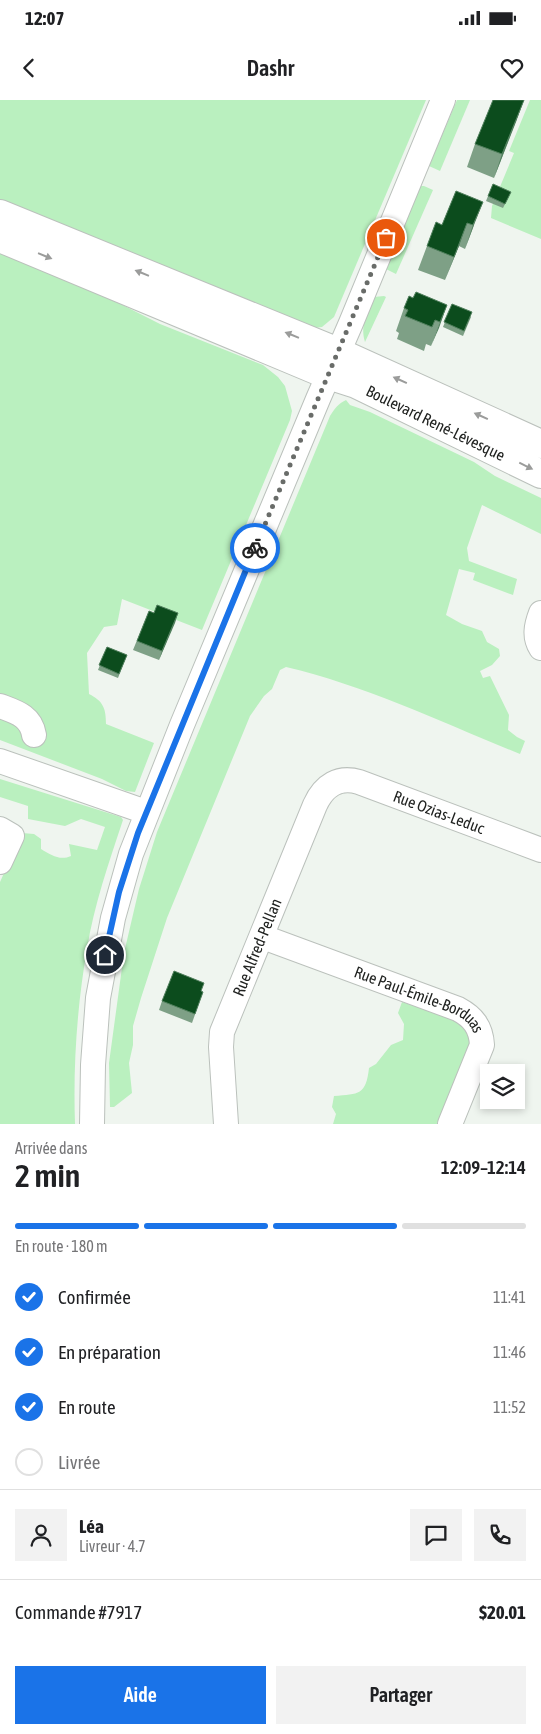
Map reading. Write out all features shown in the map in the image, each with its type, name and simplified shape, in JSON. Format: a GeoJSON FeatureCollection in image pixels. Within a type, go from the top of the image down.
{"type":"FeatureCollection","features":[{"type":"Feature","properties":{"kind":"main road"},"geometry":{"type":"LineString","coordinates":[[0,214],[333,364]]}},
{"type":"Feature","properties":{"kind":"main road"},"geometry":{"type":"LineString","coordinates":[[0,238],[333,364]]}},
{"type":"Feature","properties":{"kind":"main road","name":"Boulevard René-Lévesque"},"geometry":{"type":"LineString","coordinates":[[333,364],[541,444]]}},
{"type":"Feature","properties":{"kind":"main road","name":"Boulevard René-Lévesque"},"geometry":{"type":"LineString","coordinates":[[333,364],[356,384],[541,474]]}},
{"type":"Feature","properties":{"kind":"street"},"geometry":{"type":"LineString","coordinates":[[92,1124],[94,1042],[102,975],[119,892],[146,812],[443,100]]}},
{"type":"Feature","properties":{"kind":"street"},"geometry":{"type":"LineString","coordinates":[[541,613],[536,632],[536,640],[541,648]]}},
{"type":"Feature","properties":{"kind":"street"},"geometry":{"type":"LineString","coordinates":[[0,706],[23,715],[32,727],[34,735]]}},
{"type":"Feature","properties":{"kind":"street"},"geometry":{"type":"LineString","coordinates":[[0,761],[146,812]]}},
{"type":"Feature","properties":{"kind":"street","name":"Rue Ozias-Leduc"},"geometry":{"type":"LineString","coordinates":[[335,782],[345,779],[360,782],[541,850]]}},
{"type":"Feature","properties":{"kind":"street","name":"Rue Alfred-Pellan"},"geometry":{"type":"LineString","coordinates":[[226,1124],[221,1047],[222,1032],[263,937],[319,797],[328,786],[335,782]]}},
{"type":"Feature","properties":{"kind":"street"},"geometry":{"type":"LineString","coordinates":[[0,830],[12,836],[0,862]]}},
{"type":"Feature","properties":{"kind":"street","name":"Rue Paul-Émile-Borduas"},"geometry":{"type":"LineString","coordinates":[[263,937],[458,1009],[473,1019],[480,1032],[482,1045],[450,1124]]}},
{"type":"Feature","properties":{"kind":"green space"},"geometry":{"type":"Polygon","coordinates":[[[0,100],[426,100],[334,317],[322,327],[314,328],[0,201],[0,100]]]}},
{"type":"Feature","properties":{"kind":"green space"},"geometry":{"type":"Polygon","coordinates":[[[457,100],[470,100],[440,171],[429,166],[457,100]]]}},
{"type":"Feature","properties":{"kind":"green space"},"geometry":{"type":"Polygon","coordinates":[[[530,100],[541,100],[541,239],[491,218],[492,206],[514,153],[509,151],[530,100]]]}},
{"type":"Feature","properties":{"kind":"green space"},"geometry":{"type":"Polygon","coordinates":[[[420,186],[433,190],[396,274],[386,269],[420,186]]]}},
{"type":"Feature","properties":{"kind":"green space"},"geometry":{"type":"Polygon","coordinates":[[[0,252],[95,291],[160,324],[263,365],[278,377],[285,386],[292,411],[290,420],[202,630],[122,599],[117,625],[104,627],[87,653],[89,694],[101,702],[106,724],[154,743],[135,792],[126,791],[102,779],[0,740],[0,252]]]}},
{"type":"Feature","properties":{"kind":"green space"},"geometry":{"type":"Polygon","coordinates":[[[374,297],[386,297],[365,342],[363,330],[369,308],[374,297]]]}},
{"type":"Feature","properties":{"kind":"green space"},"geometry":{"type":"Polygon","coordinates":[[[346,400],[350,405],[370,412],[474,462],[495,476],[541,498],[541,534],[482,505],[467,548],[469,561],[517,579],[513,595],[473,580],[475,573],[459,569],[446,615],[462,624],[482,631],[487,642],[499,649],[500,656],[492,665],[480,671],[483,678],[490,676],[509,715],[508,730],[525,741],[520,754],[346,684],[286,667],[280,670],[272,689],[264,696],[250,716],[167,918],[133,1026],[133,1045],[129,1063],[132,1093],[114,1107],[110,1107],[109,1063],[124,953],[139,889],[157,832],[330,416],[337,406],[346,400]]]}},
{"type":"Feature","properties":{"kind":"green space"},"geometry":{"type":"Polygon","coordinates":[[[0,779],[121,817],[123,820],[98,900],[84,971],[76,1036],[75,1124],[0,1124],[0,882],[22,833],[34,834],[41,839],[41,849],[59,858],[63,858],[71,856],[69,844],[97,850],[105,827],[81,819],[65,826],[28,819],[28,806],[0,797],[0,779]]]}},
{"type":"Feature","properties":{"kind":"green space"},"geometry":{"type":"Polygon","coordinates":[[[402,1002],[455,1021],[466,1030],[469,1036],[469,1045],[437,1124],[333,1124],[336,1114],[332,1107],[334,1096],[350,1095],[360,1091],[366,1083],[369,1068],[376,1064],[391,1045],[403,1040],[404,1024],[398,1013],[402,1002]]]}},
{"type":"Feature","properties":{"kind":"building"},"geometry":{"type":"Polygon","coordinates":[[[493,100],[524,100],[502,154],[475,144],[493,100]]]}},
{"type":"Feature","properties":{"kind":"building"},"geometry":{"type":"Polygon","coordinates":[[[493,184],[511,192],[505,204],[488,196],[493,184]]]}},
{"type":"Feature","properties":{"kind":"building"},"geometry":{"type":"Polygon","coordinates":[[[456,191],[483,202],[473,225],[467,223],[454,257],[427,246],[436,222],[442,225],[456,191]]]}},
{"type":"Feature","properties":{"kind":"building"},"geometry":{"type":"Polygon","coordinates":[[[416,292],[447,305],[440,322],[435,320],[432,327],[405,316],[408,310],[404,308],[409,296],[413,298],[416,292]]]}},
{"type":"Feature","properties":{"kind":"building"},"geometry":{"type":"Polygon","coordinates":[[[452,304],[472,312],[464,331],[444,322],[452,304]]]}},
{"type":"Feature","properties":{"kind":"building"},"geometry":{"type":"Polygon","coordinates":[[[157,605],[178,613],[162,651],[137,641],[149,611],[154,613],[157,605]]]}},
{"type":"Feature","properties":{"kind":"building"},"geometry":{"type":"Polygon","coordinates":[[[107,647],[127,655],[119,674],[99,665],[107,647]]]}},
{"type":"Feature","properties":{"kind":"building"},"geometry":{"type":"Polygon","coordinates":[[[174,971],[204,983],[201,991],[203,992],[195,1014],[162,1001],[174,971]]]}},
{"type":"Feature","properties":{"kind":"way so far"},"geometry":{"type":"LineString","coordinates":[[255,548],[386,238]]}},
{"type":"Feature","properties":{"kind":"route"},"geometry":{"type":"LineString","coordinates":[[105,955],[119,892],[138,833],[255,548]]}}]}
